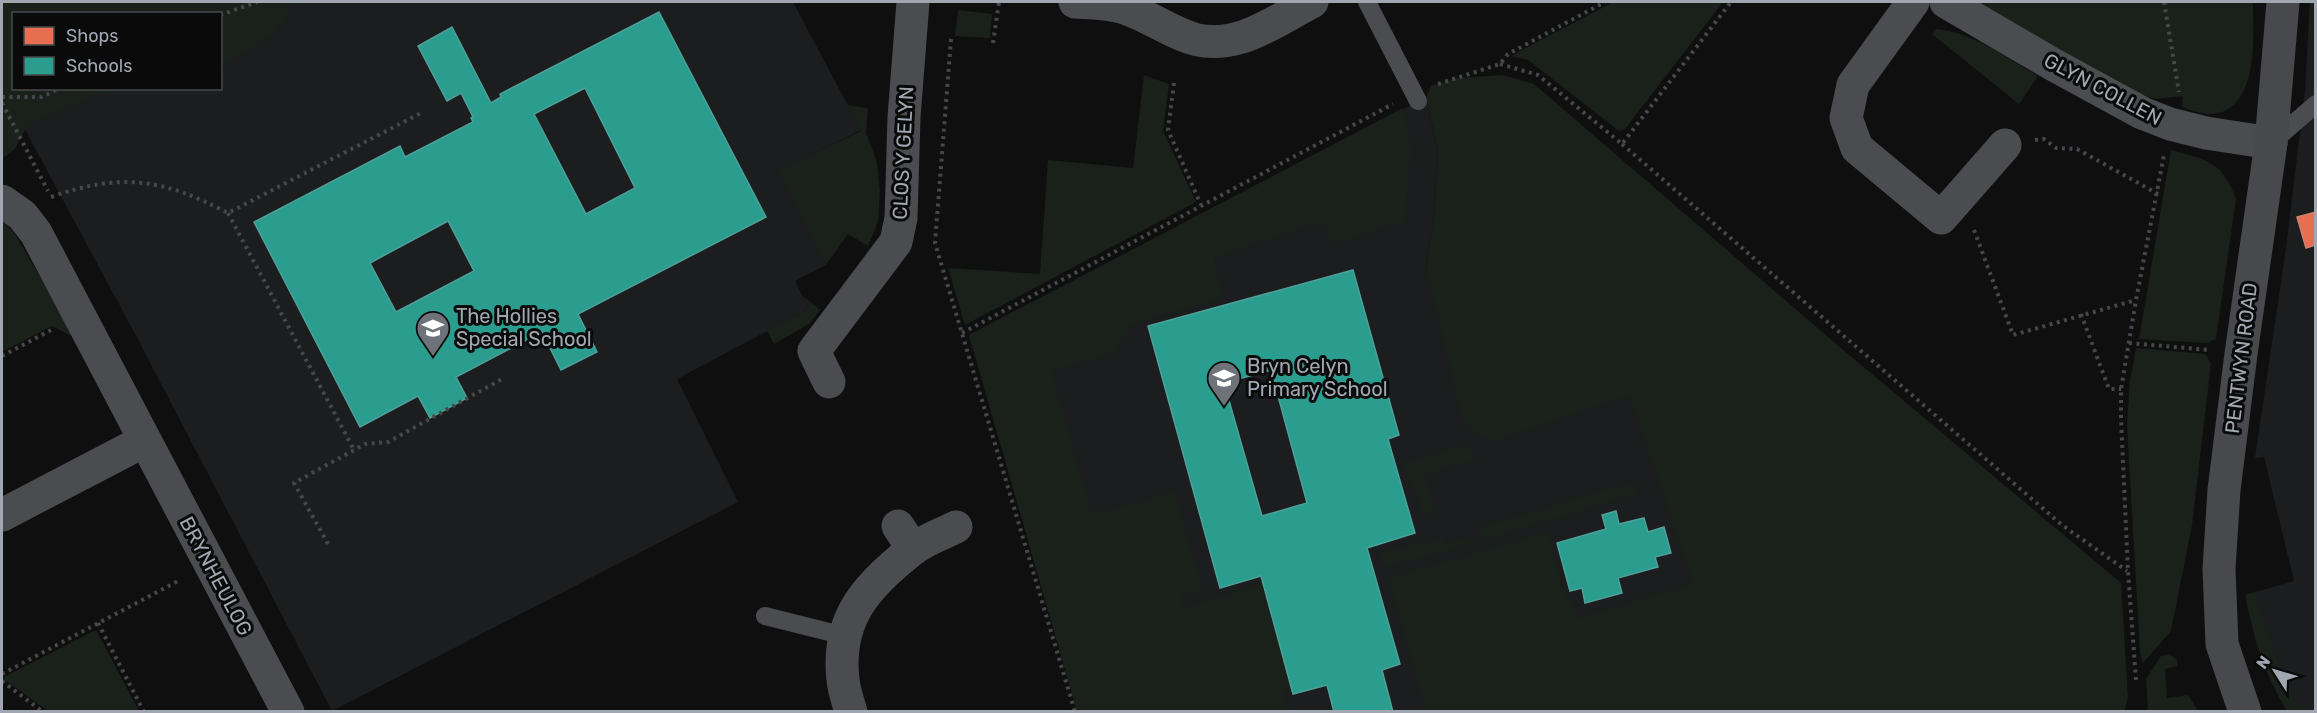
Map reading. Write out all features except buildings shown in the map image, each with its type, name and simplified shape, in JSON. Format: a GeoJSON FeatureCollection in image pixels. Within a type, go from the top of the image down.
{"type":"FeatureCollection","features":[{"type":"Feature","properties":{"kind":"street","name":"CLOS Y GELYN"},"geometry":{"type":"LineString","coordinates":[[829,382],[814,351],[884,261],[896,242],[902,218],[904,117],[914,2]]}},
{"type":"Feature","properties":{"kind":"street"},"geometry":{"type":"LineString","coordinates":[[1075,2],[1122,7],[1143,15],[1186,38],[1204,42],[1244,37],[1312,2]]}},
{"type":"Feature","properties":{"kind":"street"},"geometry":{"type":"LineString","coordinates":[[1913,2],[1853,85],[1846,118],[1857,148],[1941,218],[2005,145]]}},
{"type":"Feature","properties":{"kind":"street","name":"GLYN COLLEN"},"geometry":{"type":"LineString","coordinates":[[1946,2],[2110,97],[2142,113],[2170,124],[2230,138],[2271,143]]}},
{"type":"Feature","properties":{"kind":"street","name":"PENTWYN ROAD"},"geometry":{"type":"LineString","coordinates":[[2244,711],[2222,644],[2219,569],[2224,490],[2271,143],[2283,2]]}},
{"type":"Feature","properties":{"kind":"street","name":"BRYNHEULOG"},"geometry":{"type":"LineString","coordinates":[[2,201],[22,215],[36,233],[288,711]]}},
{"type":"Feature","properties":{"kind":"street"},"geometry":{"type":"LineString","coordinates":[[2,515],[144,441]]}},
{"type":"Feature","properties":{"kind":"street"},"geometry":{"type":"LineString","coordinates":[[851,711],[843,681],[842,652],[848,621],[864,593],[906,537],[957,527]]}},
{"type":"Feature","properties":{"kind":"lane"},"geometry":{"type":"LineString","coordinates":[[1366,2],[1416,97]]}},
{"type":"Feature","properties":{"kind":"lane"},"geometry":{"type":"LineString","coordinates":[[2271,143],[2316,104]]}},
{"type":"Feature","properties":{"kind":"lane"},"geometry":{"type":"LineString","coordinates":[[765,616],[845,636]]}},
{"type":"Feature","properties":{"kind":"path"},"geometry":{"type":"LineString","coordinates":[[222,14],[257,2]]}},
{"type":"Feature","properties":{"kind":"path"},"geometry":{"type":"LineString","coordinates":[[993,43],[999,2]]}},
{"type":"Feature","properties":{"kind":"path"},"geometry":{"type":"LineString","coordinates":[[962,333],[1202,206],[1416,97],[1500,64],[1508,54],[1605,2]]}},
{"type":"Feature","properties":{"kind":"path"},"geometry":{"type":"LineString","coordinates":[[1622,144],[1731,2]]}},
{"type":"Feature","properties":{"kind":"path"},"geometry":{"type":"LineString","coordinates":[[2164,2],[2180,90]]}},
{"type":"Feature","properties":{"kind":"path"},"geometry":{"type":"LineString","coordinates":[[951,39],[935,243],[1075,711]]}},
{"type":"Feature","properties":{"kind":"path"},"geometry":{"type":"LineString","coordinates":[[1500,64],[1538,75],[1622,144],[2062,525],[2128,572]]}},
{"type":"Feature","properties":{"kind":"path"},"geometry":{"type":"LineString","coordinates":[[1174,82],[1168,130],[1202,206]]}},
{"type":"Feature","properties":{"kind":"path"},"geometry":{"type":"LineString","coordinates":[[2,97],[42,97],[56,90]]}},
{"type":"Feature","properties":{"kind":"path"},"geometry":{"type":"LineString","coordinates":[[228,213],[421,113]]}},
{"type":"Feature","properties":{"kind":"path"},"geometry":{"type":"LineString","coordinates":[[2136,680],[2128,572],[2121,389],[2170,124]]}},
{"type":"Feature","properties":{"kind":"path"},"geometry":{"type":"LineString","coordinates":[[2044,139],[2056,147],[2077,149],[2158,194]]}},
{"type":"Feature","properties":{"kind":"path"},"geometry":{"type":"LineString","coordinates":[[51,197],[77,188],[119,182],[140,182],[168,186],[195,196],[228,213],[354,450]]}},
{"type":"Feature","properties":{"kind":"path"},"geometry":{"type":"LineString","coordinates":[[1962,196],[2013,335],[2136,300]]}},
{"type":"Feature","properties":{"kind":"path"},"geometry":{"type":"LineString","coordinates":[[2081,314],[2109,389],[2121,389]]}},
{"type":"Feature","properties":{"kind":"path"},"geometry":{"type":"LineString","coordinates":[[2,356],[51,330]]}},
{"type":"Feature","properties":{"kind":"path"},"geometry":{"type":"LineString","coordinates":[[2129,343],[2217,351]]}},
{"type":"Feature","properties":{"kind":"path"},"geometry":{"type":"LineString","coordinates":[[328,544],[294,483],[365,444],[388,442],[502,380]]}},
{"type":"Feature","properties":{"kind":"path"},"geometry":{"type":"LineString","coordinates":[[2,674],[178,581]]}},
{"type":"Feature","properties":{"kind":"path"},"geometry":{"type":"LineString","coordinates":[[98,623],[144,711]]}},
{"type":"Feature","properties":{"kind":"path"},"geometry":{"type":"LineString","coordinates":[[2,681],[43,711]]}},
{"type":"Feature","properties":{"kind":"shaded area"},"geometry":{"type":"Polygon","coordinates":[[[2,2],[293,2],[289,13],[274,32],[253,48],[222,65],[222,12],[12,12],[12,90],[117,90],[97,95],[28,124],[15,149],[2,159],[2,2]]]}},
{"type":"Feature","properties":{"kind":"shaded area","name":"The Hollies Special School"},"geometry":{"type":"Polygon","coordinates":[[[232,2],[793,2],[861,130],[779,171],[826,265],[795,281],[809,309],[677,379],[738,502],[332,711],[135,334],[21,122],[71,90],[222,90],[222,12],[232,2]]]}},
{"type":"Feature","properties":{"kind":"shaded area"},"geometry":{"type":"Polygon","coordinates":[[[1613,2],[1723,2],[1625,129],[1619,131],[1528,60],[1511,56],[1613,2]]]}},
{"type":"Feature","properties":{"kind":"shaded area"},"geometry":{"type":"Polygon","coordinates":[[[1969,2],[2253,2],[2251,68],[2239,99],[2228,109],[2205,114],[2182,107],[2183,96],[2155,99],[2116,86],[1969,2]]]}},
{"type":"Feature","properties":{"kind":"shaded area"},"geometry":{"type":"Polygon","coordinates":[[[2310,2],[2315,2],[2315,711],[2298,711],[2281,681],[2252,593],[2294,581],[2264,457],[2255,458],[2286,248],[2305,90],[2310,2]]]}},
{"type":"Feature","properties":{"kind":"shaded area"},"geometry":{"type":"Polygon","coordinates":[[[958,10],[992,14],[990,38],[955,36],[958,10]]]}},
{"type":"Feature","properties":{"kind":"shaded area"},"geometry":{"type":"Polygon","coordinates":[[[1937,29],[1951,31],[1977,41],[2038,76],[2019,104],[1932,34],[1937,29]]]}},
{"type":"Feature","properties":{"kind":"shaded area"},"geometry":{"type":"Polygon","coordinates":[[[1144,75],[1169,84],[1163,131],[1196,202],[965,325],[948,268],[1040,274],[1048,160],[1133,168],[1144,75]]]}},
{"type":"Feature","properties":{"kind":"shaded area"},"geometry":{"type":"Polygon","coordinates":[[[1503,75],[1534,84],[1835,343],[2121,583],[2128,698],[2124,712],[1426,711],[1388,578],[1548,532],[1567,599],[1572,598],[1577,618],[1693,584],[1630,395],[1494,441],[1479,436],[1462,419],[1426,269],[1434,216],[1438,152],[1426,97],[1431,86],[1457,78],[1503,75]]]}},
{"type":"Feature","properties":{"kind":"shaded area","name":"Bryn Celyn Primary School"},"geometry":{"type":"Polygon","coordinates":[[[1426,97],[1438,152],[1434,217],[1426,269],[1647,388],[1757,711],[1077,711],[969,335],[1426,97]]]}},
{"type":"Feature","properties":{"kind":"shaded area"},"geometry":{"type":"Polygon","coordinates":[[[847,105],[868,108],[866,133],[877,162],[880,191],[878,221],[868,246],[848,234],[826,265],[778,170],[861,131],[847,105]]]}},
{"type":"Feature","properties":{"kind":"shaded area"},"geometry":{"type":"Polygon","coordinates":[[[1403,108],[1410,141],[1406,221],[1331,245],[1323,222],[1214,257],[1224,298],[1129,325],[1130,330],[1113,354],[1052,371],[1092,514],[1175,491],[1203,590],[1181,596],[1183,607],[1263,584],[1292,690],[1283,692],[1289,711],[1077,711],[969,335],[1403,108]]]}},
{"type":"Feature","properties":{"kind":"shaded area"},"geometry":{"type":"Polygon","coordinates":[[[2171,150],[2212,164],[2225,177],[2236,199],[2216,339],[2207,343],[2139,339],[2171,150]]]}},
{"type":"Feature","properties":{"kind":"shaded area"},"geometry":{"type":"Polygon","coordinates":[[[2,219],[15,234],[74,335],[71,336],[52,326],[2,352],[2,219]]]}},
{"type":"Feature","properties":{"kind":"shaded area"},"geometry":{"type":"Polygon","coordinates":[[[803,296],[820,310],[809,324],[774,344],[767,331],[809,309],[803,296]]]}},
{"type":"Feature","properties":{"kind":"shaded area"},"geometry":{"type":"Polygon","coordinates":[[[2136,348],[2205,354],[2211,363],[2192,525],[2171,631],[2143,663],[2140,653],[2127,425],[2130,381],[2136,348]]]}},
{"type":"Feature","properties":{"kind":"shaded area"},"geometry":{"type":"Polygon","coordinates":[[[1470,443],[1475,460],[1425,475],[1436,512],[1423,516],[1414,486],[1410,485],[1403,463],[1470,443]]]}},
{"type":"Feature","properties":{"kind":"shaded area"},"geometry":{"type":"Polygon","coordinates":[[[1634,481],[1638,494],[1482,541],[1478,528],[1634,481]]]}},
{"type":"Feature","properties":{"kind":"shaded area"},"geometry":{"type":"Polygon","coordinates":[[[1444,537],[1446,544],[1466,538],[1473,543],[1384,568],[1380,552],[1444,537]]]}},
{"type":"Feature","properties":{"kind":"shaded area"},"geometry":{"type":"Polygon","coordinates":[[[2255,592],[2283,680],[2301,711],[2287,711],[2266,670],[2256,641],[2245,595],[2255,592]]]}},
{"type":"Feature","properties":{"kind":"shaded area"},"geometry":{"type":"Polygon","coordinates":[[[96,630],[139,711],[48,711],[2,678],[96,630]]]}},
{"type":"Feature","properties":{"kind":"shaded area"},"geometry":{"type":"Polygon","coordinates":[[[2170,654],[2177,660],[2178,666],[2165,669],[2167,698],[2188,695],[2198,711],[2148,711],[2146,679],[2161,656],[2170,654]]]}},
{"type":"Feature","properties":{"kind":"place","name":"The Hollies Special School"},"geometry":{"type":"Point","coordinates":[433,357]}},
{"type":"Feature","properties":{"kind":"place","name":"Bryn Celyn Primary School"},"geometry":{"type":"Point","coordinates":[1224,407]}}]}
